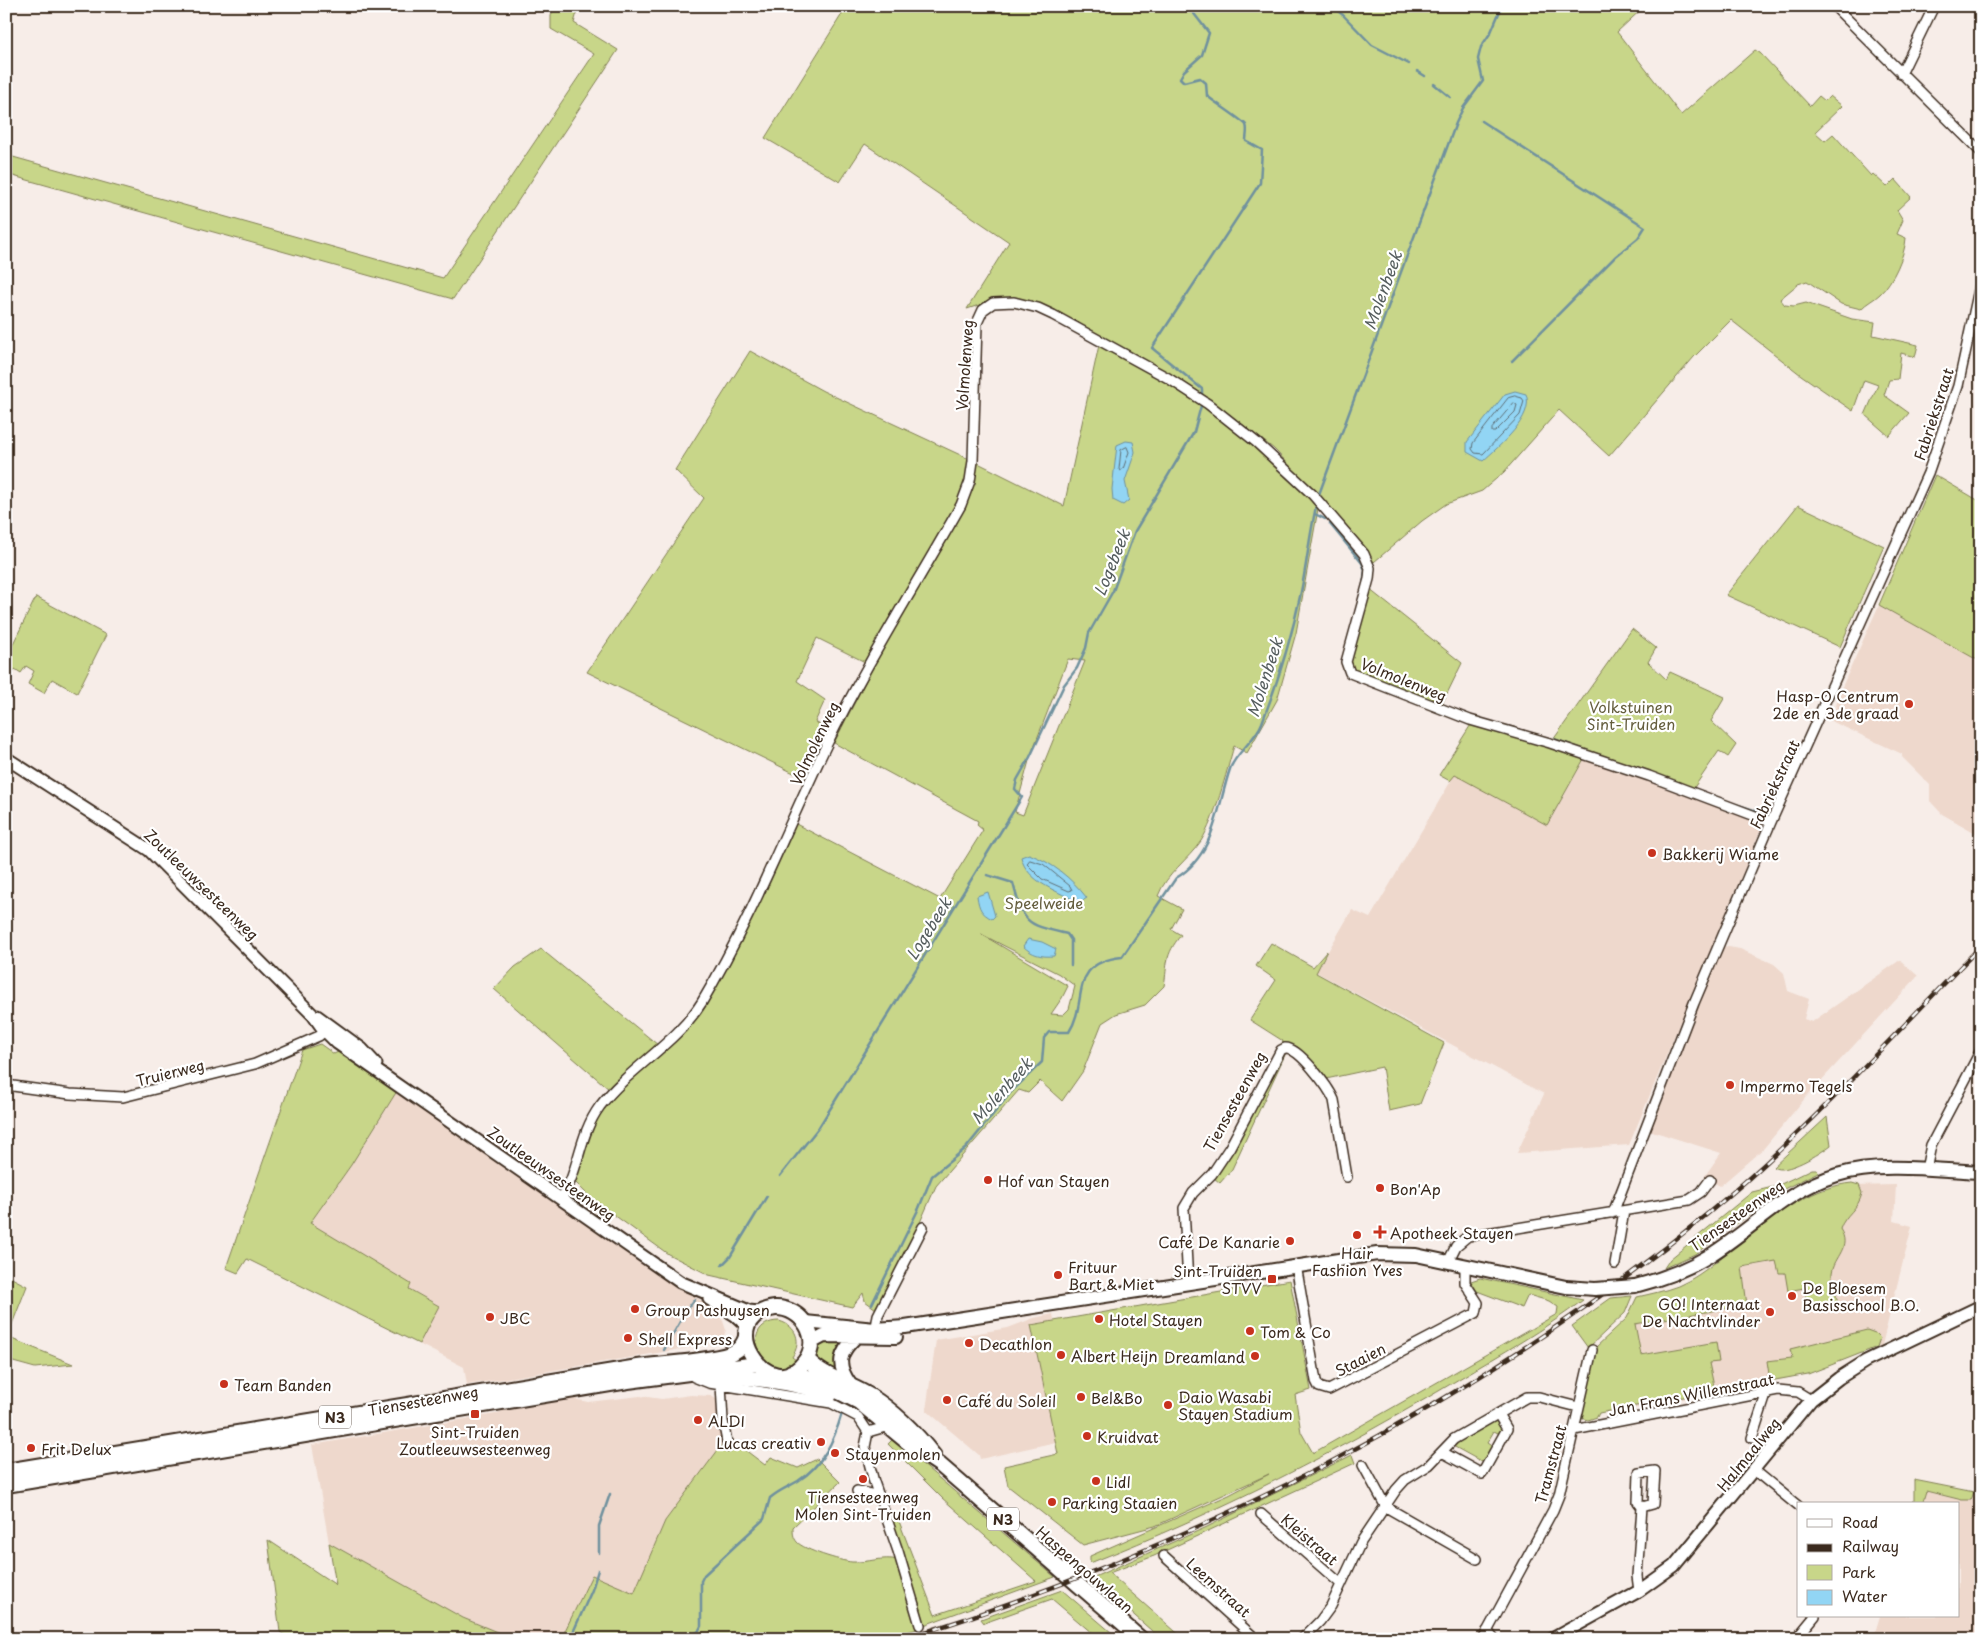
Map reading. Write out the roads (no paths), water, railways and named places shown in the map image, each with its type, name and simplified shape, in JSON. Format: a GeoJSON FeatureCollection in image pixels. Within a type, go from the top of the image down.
{"type":"FeatureCollection","features":[{"type":"Feature","properties":{"kind":"main road","name":"Tiensesteenweg"},"geometry":{"type":"LineString","coordinates":[[805,1322],[906,1336],[989,1321],[1030,1308],[1296,1265],[1377,1254],[1416,1255],[1566,1287],[1585,1289],[1620,1288],[1654,1281],[1699,1262],[1788,1196],[1828,1178],[1866,1170],[1981,1172]]}},
{"type":"Feature","properties":{"kind":"main road"},"geometry":{"type":"LineString","coordinates":[[758,1312],[780,1308],[791,1310],[805,1322],[811,1343],[807,1358],[803,1364],[791,1372]]}},
{"type":"Feature","properties":{"kind":"main road","name":"N3"},"geometry":{"type":"LineString","coordinates":[[747,1332],[758,1312]]}},
{"type":"Feature","properties":{"kind":"main road","name":"Tiensesteenweg"},"geometry":{"type":"LineString","coordinates":[[6,1471],[638,1367],[720,1356],[734,1352],[747,1332]]}},
{"type":"Feature","properties":{"kind":"main road"},"geometry":{"type":"LineString","coordinates":[[747,1332],[756,1364]]}},
{"type":"Feature","properties":{"kind":"main road","name":"Tiensesteenweg"},"geometry":{"type":"LineString","coordinates":[[811,1343],[824,1336],[856,1337],[875,1333]]}},
{"type":"Feature","properties":{"kind":"main road"},"geometry":{"type":"LineString","coordinates":[[850,1384],[842,1373],[841,1357],[845,1348],[856,1337]]}},
{"type":"Feature","properties":{"kind":"main road","name":"Haspengouwlaan"},"geometry":{"type":"LineString","coordinates":[[807,1358],[818,1368],[850,1384],[898,1417],[921,1439],[940,1465]]}},
{"type":"Feature","properties":{"kind":"main road","name":"Tiensesteenweg"},"geometry":{"type":"LineString","coordinates":[[6,1486],[619,1383],[756,1364]]}},
{"type":"Feature","properties":{"kind":"main road","name":"N3"},"geometry":{"type":"LineString","coordinates":[[756,1364],[776,1374],[791,1372]]}},
{"type":"Feature","properties":{"kind":"main road","name":"Haspengouwlaan"},"geometry":{"type":"LineString","coordinates":[[791,1372],[859,1402],[916,1449],[940,1465],[1141,1639]]}},
{"type":"Feature","properties":{"kind":"main road"},"geometry":{"type":"LineString","coordinates":[[678,1375],[722,1376],[804,1388],[835,1396],[874,1414]]}},
{"type":"Feature","properties":{"kind":"street"},"geometry":{"type":"LineString","coordinates":[[1834,6],[1900,74],[1981,152]]}},
{"type":"Feature","properties":{"kind":"street"},"geometry":{"type":"LineString","coordinates":[[1900,74],[1934,6]]}},
{"type":"Feature","properties":{"kind":"street","name":"Fabriekstraat"},"geometry":{"type":"LineString","coordinates":[[1613,1213],[1683,1030],[1771,822],[1928,473],[1958,386],[1981,280]]}},
{"type":"Feature","properties":{"kind":"street","name":"Volmolenweg"},"geometry":{"type":"LineString","coordinates":[[562,1199],[570,1182],[583,1137],[599,1108],[626,1077],[686,1024],[702,1002],[760,891],[827,745],[877,651],[961,505],[970,481],[973,461],[976,330],[982,310],[993,303],[1001,301],[1038,308],[1053,314],[1168,378],[1228,418],[1313,495],[1364,554],[1370,568],[1369,580],[1346,662],[1350,673],[1470,720],[1550,743],[1649,776],[1771,822]]}},
{"type":"Feature","properties":{"kind":"street","name":"Zoutleeuwsesteenweg"},"geometry":{"type":"LineString","coordinates":[[6,758],[149,850],[328,1028],[337,1042],[386,1074],[680,1282],[749,1312],[758,1312]]}},
{"type":"Feature","properties":{"kind":"street","name":"Truierweg"},"geometry":{"type":"LineString","coordinates":[[6,1085],[70,1094],[123,1097],[256,1064],[319,1036],[328,1028]]}},
{"type":"Feature","properties":{"kind":"street","name":"Tiensesteenweg"},"geometry":{"type":"LineString","coordinates":[[1188,1283],[1184,1208],[1193,1194],[1217,1167],[1281,1050],[1285,1048],[1295,1050],[1330,1089],[1334,1100],[1347,1177]]}},
{"type":"Feature","properties":{"kind":"street"},"geometry":{"type":"LineString","coordinates":[[1926,1170],[1931,1145],[1981,1050]]}},
{"type":"Feature","properties":{"kind":"street"},"geometry":{"type":"LineString","coordinates":[[1448,1262],[1456,1246],[1468,1236],[1689,1200],[1701,1192],[1710,1180]]}},
{"type":"Feature","properties":{"kind":"street"},"geometry":{"type":"LineString","coordinates":[[1615,1264],[1624,1211]]}},
{"type":"Feature","properties":{"kind":"street"},"geometry":{"type":"LineString","coordinates":[[875,1333],[878,1316],[923,1227]]}},
{"type":"Feature","properties":{"kind":"street","name":"Staaien"},"geometry":{"type":"LineString","coordinates":[[1296,1265],[1316,1382],[1319,1387],[1329,1390],[1476,1313],[1478,1303],[1465,1283],[1465,1265]]}},
{"type":"Feature","properties":{"kind":"street","name":"Zoutleeuwsesteenweg"},"geometry":{"type":"LineString","coordinates":[[702,1293],[715,1304],[735,1315],[747,1332]]}},
{"type":"Feature","properties":{"kind":"street","name":"Halmaalweg"},"geometry":{"type":"LineString","coordinates":[[1552,1639],[1570,1635],[1674,1566],[1811,1400],[1866,1361],[1981,1306]]}},
{"type":"Feature","properties":{"kind":"street","name":"Tramstraat"},"geometry":{"type":"LineString","coordinates":[[1494,1639],[1485,1635],[1553,1510],[1592,1350]]}},
{"type":"Feature","properties":{"kind":"street"},"geometry":{"type":"LineString","coordinates":[[694,1376],[699,1380],[831,1402],[858,1417],[868,1432],[865,1447],[920,1625]]}},
{"type":"Feature","properties":{"kind":"street"},"geometry":{"type":"LineString","coordinates":[[721,1384],[723,1421],[728,1447]]}},
{"type":"Feature","properties":{"kind":"street","name":"Jan Frans Willemstraat"},"geometry":{"type":"LineString","coordinates":[[1574,1430],[1767,1392],[1792,1391],[1811,1400]]}},
{"type":"Feature","properties":{"kind":"street","name":"Halmaalweg"},"geometry":{"type":"LineString","coordinates":[[1752,1438],[1767,1392]]}},
{"type":"Feature","properties":{"kind":"street"},"geometry":{"type":"LineString","coordinates":[[1302,1639],[1320,1621],[1341,1584],[1361,1542],[1405,1480],[1429,1465],[1454,1439],[1528,1397],[1540,1397],[1578,1407]]}},
{"type":"Feature","properties":{"kind":"street"},"geometry":{"type":"LineString","coordinates":[[1442,1452],[1482,1474],[1507,1429],[1498,1414]]}},
{"type":"Feature","properties":{"kind":"street"},"geometry":{"type":"LineString","coordinates":[[868,1432],[889,1426]]}},
{"type":"Feature","properties":{"kind":"street"},"geometry":{"type":"LineString","coordinates":[[1363,1465],[1386,1507],[1477,1559]]}},
{"type":"Feature","properties":{"kind":"street"},"geometry":{"type":"LineString","coordinates":[[1754,1470],[1797,1505]]}},
{"type":"Feature","properties":{"kind":"street"},"geometry":{"type":"LineString","coordinates":[[857,1491],[879,1496]]}},
{"type":"Feature","properties":{"kind":"street"},"geometry":{"type":"LineString","coordinates":[[1639,1591],[1637,1576],[1642,1507]]}},
{"type":"Feature","properties":{"kind":"street","name":"Kleistraat"},"geometry":{"type":"LineString","coordinates":[[1261,1514],[1341,1584]]}},
{"type":"Feature","properties":{"kind":"street","name":"Leemstraat"},"geometry":{"type":"LineString","coordinates":[[1164,1556],[1256,1639]]}},
{"type":"Feature","properties":{"kind":"street"},"geometry":{"type":"LineString","coordinates":[[1796,1639],[1813,1618]]}},
{"type":"Feature","properties":{"kind":"water"},"geometry":{"type":"Polygon","coordinates":[[[1515,391],[1526,394],[1527,403],[1521,421],[1514,431],[1483,461],[1467,452],[1467,442],[1505,394],[1515,391]]]}},
{"type":"Feature","properties":{"kind":"water"},"geometry":{"type":"Polygon","coordinates":[[[1126,441],[1133,442],[1135,452],[1125,481],[1129,500],[1123,505],[1113,500],[1112,489],[1117,445],[1126,441]]]}},
{"type":"Feature","properties":{"kind":"water"},"geometry":{"type":"Polygon","coordinates":[[[1029,854],[1061,872],[1087,898],[1079,903],[1037,880],[1024,866],[1021,857],[1029,854]]]}},
{"type":"Feature","properties":{"kind":"water"},"geometry":{"type":"Polygon","coordinates":[[[988,892],[995,916],[992,919],[981,910],[977,896],[988,892]]]}},
{"type":"Feature","properties":{"kind":"water"},"geometry":{"type":"Polygon","coordinates":[[[1028,939],[1042,942],[1056,949],[1054,956],[1041,956],[1030,952],[1023,946],[1028,939]]]}},
{"type":"Feature","properties":{"kind":"waterway","name":"Logebeek"},"geometry":{"type":"LineString","coordinates":[[1188,6],[1209,33],[1202,55],[1184,71],[1180,78],[1184,82],[1200,78],[1206,83],[1207,96],[1244,123],[1247,128],[1246,141],[1262,150],[1260,183],[1152,348],[1202,389],[1202,397]]}},
{"type":"Feature","properties":{"kind":"waterway","name":"Logebeek"},"geometry":{"type":"LineString","coordinates":[[1331,6],[1343,15],[1372,45],[1409,64]]}},
{"type":"Feature","properties":{"kind":"waterway","name":"Molenbeek"},"geometry":{"type":"LineString","coordinates":[[1318,497],[1456,123],[1463,108],[1483,81],[1478,59],[1481,47],[1491,32],[1502,6]]}},
{"type":"Feature","properties":{"kind":"waterway","name":"Logebeek"},"geometry":{"type":"LineString","coordinates":[[1417,71],[1425,76]]}},
{"type":"Feature","properties":{"kind":"waterway","name":"Logebeek"},"geometry":{"type":"LineString","coordinates":[[1434,84],[1450,97]]}},
{"type":"Feature","properties":{"kind":"waterway"},"geometry":{"type":"LineString","coordinates":[[1481,121],[1645,227],[1638,238],[1616,256],[1512,361]]}},
{"type":"Feature","properties":{"kind":"waterway","name":"Logebeek"},"geometry":{"type":"LineString","coordinates":[[780,1176],[819,1127],[1022,797],[1015,789],[1017,780],[1064,685],[1077,668],[1086,648],[1089,633],[1113,591],[1135,531],[1194,432],[1202,402]]}},
{"type":"Feature","properties":{"kind":"waterway","name":"Molenbeek"},"geometry":{"type":"LineString","coordinates":[[872,1304],[919,1208],[932,1176],[966,1148],[1011,1092],[1042,1062],[1044,1038],[1049,1032],[1069,1032],[1075,1020],[1082,985],[1086,975],[1093,967],[1105,961],[1122,957],[1176,878],[1189,868],[1207,844],[1213,830],[1230,769],[1259,729],[1279,675],[1297,609],[1317,502]]}},
{"type":"Feature","properties":{"kind":"waterway"},"geometry":{"type":"LineString","coordinates":[[1315,514],[1325,519]]}},
{"type":"Feature","properties":{"kind":"waterway"},"geometry":{"type":"LineString","coordinates":[[1330,524],[1362,563],[1365,570],[1363,585]]}},
{"type":"Feature","properties":{"kind":"waterway"},"geometry":{"type":"LineString","coordinates":[[1554,739],[1590,752]]}},
{"type":"Feature","properties":{"kind":"waterway"},"geometry":{"type":"LineString","coordinates":[[1732,803],[1763,813]]}},
{"type":"Feature","properties":{"kind":"waterway"},"geometry":{"type":"LineString","coordinates":[[987,875],[1013,883],[1024,915],[1035,925],[1067,934],[1071,940],[1071,965]]}},
{"type":"Feature","properties":{"kind":"waterway","name":"Logebeek"},"geometry":{"type":"LineString","coordinates":[[722,1265],[730,1257],[767,1196]]}},
{"type":"Feature","properties":{"kind":"waterway","name":"Logebeek"},"geometry":{"type":"LineString","coordinates":[[664,1350],[695,1299]]}},
{"type":"Feature","properties":{"kind":"waterway","name":"Molenbeek"},"geometry":{"type":"LineString","coordinates":[[683,1639],[698,1632],[701,1626],[701,1581],[704,1575],[764,1519],[770,1498],[807,1475],[821,1460],[831,1443],[842,1413]]}},
{"type":"Feature","properties":{"kind":"waterway","name":"Logebeek"},"geometry":{"type":"LineString","coordinates":[[599,1553],[599,1526],[610,1494]]}},
{"type":"Feature","properties":{"kind":"waterway","name":"Logebeek"},"geometry":{"type":"LineString","coordinates":[[570,1639],[592,1590],[598,1570]]}},
{"type":"Feature","properties":{"kind":"tunnel"},"geometry":{"type":"LineString","coordinates":[[920,1625],[924,1639]]}},
{"type":"Feature","properties":{"kind":"railway"},"geometry":{"type":"LineString","coordinates":[[904,1639],[1012,1603],[1118,1561],[1223,1515],[1325,1465],[1425,1410],[1522,1349],[1616,1285],[1743,1184],[1813,1118],[1981,946]]}},
{"type":"Feature","properties":{"kind":"place","name":"Hasp-O Centrum 2de en 3de graad"},"geometry":{"type":"Point","coordinates":[1909,704]}},
{"type":"Feature","properties":{"kind":"place","name":"Bakkerij Wiame"},"geometry":{"type":"Point","coordinates":[1652,853]}},
{"type":"Feature","properties":{"kind":"place","name":"Impermo Tegels"},"geometry":{"type":"Point","coordinates":[1730,1085]}},
{"type":"Feature","properties":{"kind":"place","name":"Hof van Stayen"},"geometry":{"type":"Point","coordinates":[988,1180]}},
{"type":"Feature","properties":{"kind":"place","name":"Bon'Ap"},"geometry":{"type":"Point","coordinates":[1380,1188]}},
{"type":"Feature","properties":{"kind":"place","name":"Apotheek Stayen"},"geometry":{"type":"Point","coordinates":[1380,1232]}},
{"type":"Feature","properties":{"kind":"place","name":"Hair Fashion Yves"},"geometry":{"type":"Point","coordinates":[1357,1235]}},
{"type":"Feature","properties":{"kind":"place","name":"Café De Kanarie"},"geometry":{"type":"Point","coordinates":[1290,1241]}},
{"type":"Feature","properties":{"kind":"place","name":"Frituur Bart & Miet"},"geometry":{"type":"Point","coordinates":[1058,1275]}},
{"type":"Feature","properties":{"kind":"place","name":"Sint-Truiden STVV"},"geometry":{"type":"Point","coordinates":[1272,1279]}},
{"type":"Feature","properties":{"kind":"place","name":"De Bloesem Basisschool B.O."},"geometry":{"type":"Point","coordinates":[1792,1296]}},
{"type":"Feature","properties":{"kind":"place","name":"Group Pashuysen"},"geometry":{"type":"Point","coordinates":[635,1309]}},
{"type":"Feature","properties":{"kind":"place","name":"GO! Internaat De Nachtvlinder"},"geometry":{"type":"Point","coordinates":[1770,1312]}},
{"type":"Feature","properties":{"kind":"place","name":"JBC"},"geometry":{"type":"Point","coordinates":[490,1317]}},
{"type":"Feature","properties":{"kind":"place","name":"Hotel Stayen"},"geometry":{"type":"Point","coordinates":[1099,1319]}},
{"type":"Feature","properties":{"kind":"place","name":"Tom & Co"},"geometry":{"type":"Point","coordinates":[1250,1331]}},
{"type":"Feature","properties":{"kind":"place","name":"Shell Express"},"geometry":{"type":"Point","coordinates":[628,1338]}},
{"type":"Feature","properties":{"kind":"place","name":"Decathlon"},"geometry":{"type":"Point","coordinates":[969,1343]}},
{"type":"Feature","properties":{"kind":"place","name":"Albert Heijn"},"geometry":{"type":"Point","coordinates":[1061,1355]}},
{"type":"Feature","properties":{"kind":"place","name":"Dreamland"},"geometry":{"type":"Point","coordinates":[1255,1356]}},
{"type":"Feature","properties":{"kind":"place","name":"Team Banden"},"geometry":{"type":"Point","coordinates":[224,1384]}},
{"type":"Feature","properties":{"kind":"place","name":"Bel&Bo"},"geometry":{"type":"Point","coordinates":[1081,1397]}},
{"type":"Feature","properties":{"kind":"place","name":"Café du Soleil"},"geometry":{"type":"Point","coordinates":[947,1400]}},
{"type":"Feature","properties":{"kind":"place","name":"Daio Wasabi Stayen Stadium"},"geometry":{"type":"Point","coordinates":[1168,1405]}},
{"type":"Feature","properties":{"kind":"place","name":"Sint-Truiden Zoutleeuwsesteenweg"},"geometry":{"type":"Point","coordinates":[475,1414]}},
{"type":"Feature","properties":{"kind":"place","name":"ALDI"},"geometry":{"type":"Point","coordinates":[698,1420]}},
{"type":"Feature","properties":{"kind":"place","name":"Kruidvat"},"geometry":{"type":"Point","coordinates":[1087,1436]}},
{"type":"Feature","properties":{"kind":"place","name":"Lucas creativ"},"geometry":{"type":"Point","coordinates":[821,1442]}},
{"type":"Feature","properties":{"kind":"place","name":"Frit Delux"},"geometry":{"type":"Point","coordinates":[31,1448]}},
{"type":"Feature","properties":{"kind":"place","name":"Stayenmolen"},"geometry":{"type":"Point","coordinates":[835,1453]}},
{"type":"Feature","properties":{"kind":"place","name":"Tiensesteenweg Molen Sint-Truiden"},"geometry":{"type":"Point","coordinates":[863,1479]}},
{"type":"Feature","properties":{"kind":"place","name":"Lidl"},"geometry":{"type":"Point","coordinates":[1096,1481]}},
{"type":"Feature","properties":{"kind":"place","name":"Parking Staaien"},"geometry":{"type":"Point","coordinates":[1052,1502]}},
{"type":"Feature","properties":{"kind":"park label","name":"Volkstuinen Sint-Truiden"},"geometry":{"type":"Point","coordinates":[1631,714]}},
{"type":"Feature","properties":{"kind":"park label","name":"Speelweide"},"geometry":{"type":"Point","coordinates":[1044,902]}}]}
